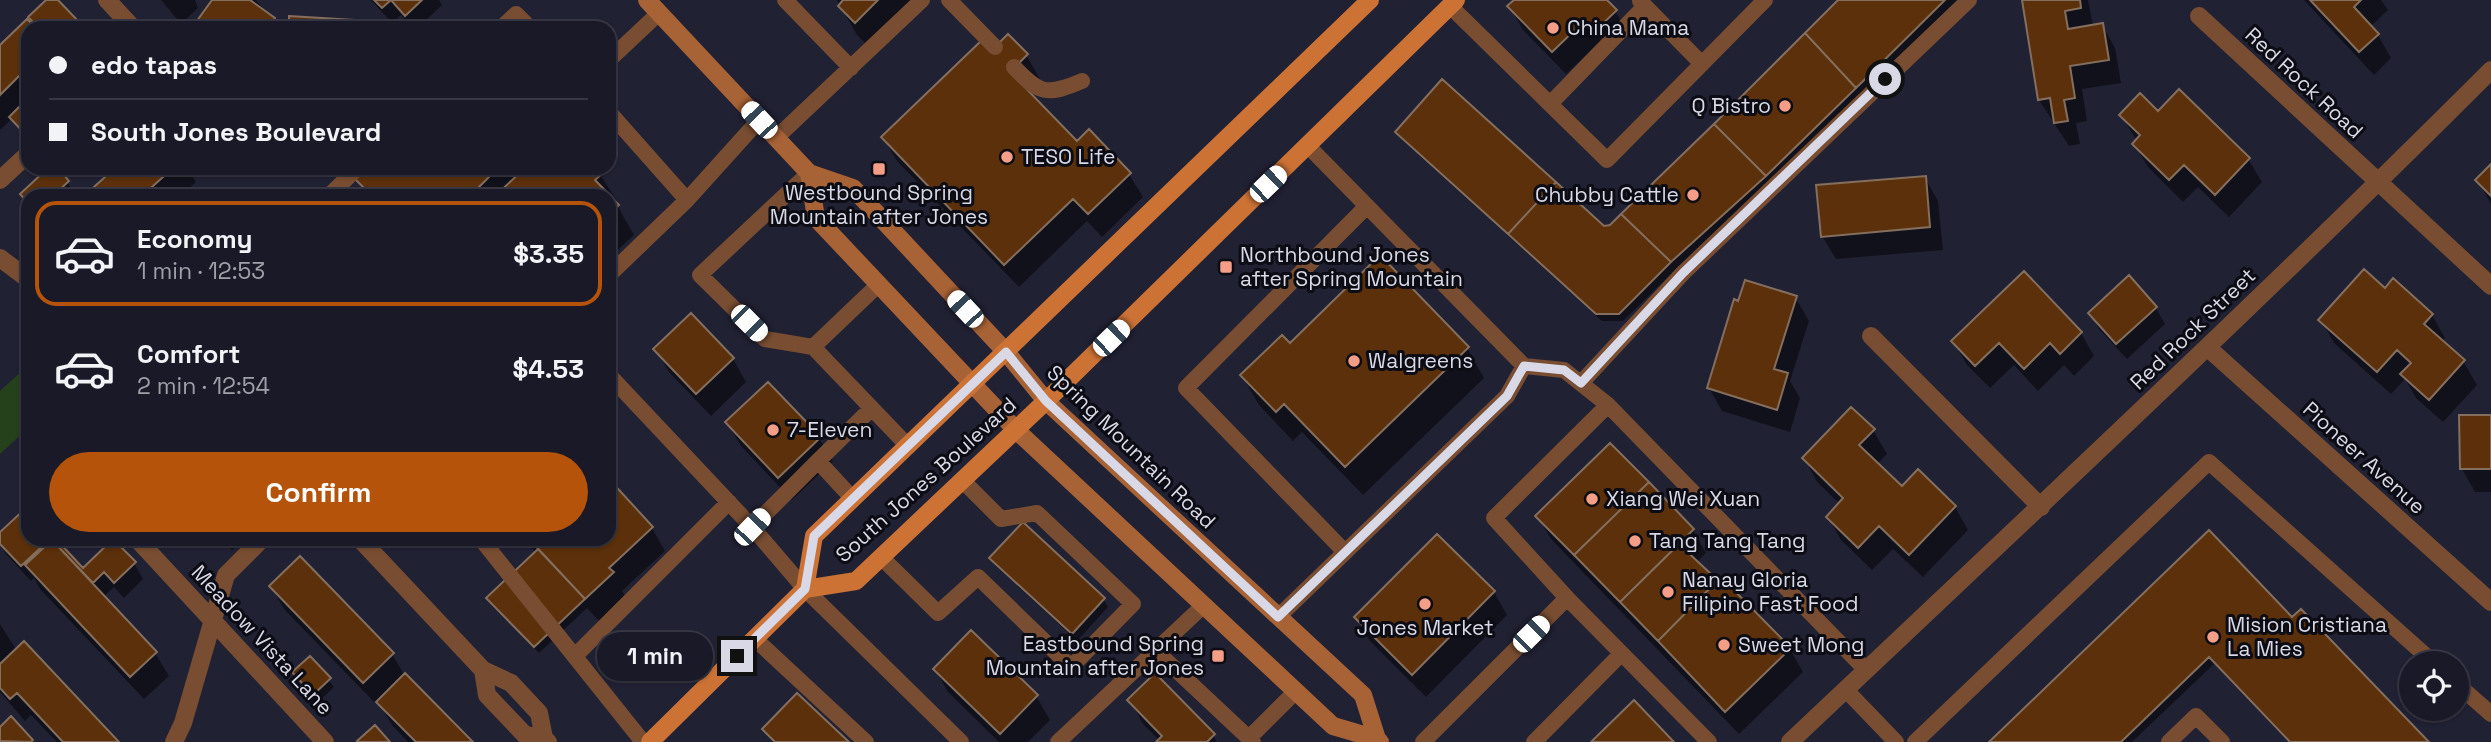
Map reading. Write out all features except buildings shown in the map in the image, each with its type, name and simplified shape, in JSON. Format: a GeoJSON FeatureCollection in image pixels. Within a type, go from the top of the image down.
{"type":"FeatureCollection","features":[{"type":"Feature","properties":{"kind":"main road","name":"South Jones Boulevard"},"geometry":{"type":"LineString","coordinates":[[1370,0],[814,536],[805,589],[856,581],[1046,401],[1453,3]]}},
{"type":"Feature","properties":{"kind":"main road","name":"Spring Mountain Road"},"geometry":{"type":"LineString","coordinates":[[653,6],[809,173],[853,188],[1006,352],[1046,401],[1363,695],[1377,741]]}},
{"type":"Feature","properties":{"kind":"main road","name":"Spring Mountain Road"},"geometry":{"type":"LineString","coordinates":[[809,173],[816,218],[971,385],[1333,726],[1377,741]]}},
{"type":"Feature","properties":{"kind":"main road"},"geometry":{"type":"LineString","coordinates":[[650,742],[805,589]]}},
{"type":"Feature","properties":{"kind":"street"},"geometry":{"type":"LineString","coordinates":[[107,0],[126,21]]}},
{"type":"Feature","properties":{"kind":"street","name":"Red Rock Road"},"geometry":{"type":"LineString","coordinates":[[2199,16],[2378,183]]}},
{"type":"Feature","properties":{"kind":"street","name":"Red Rock Street"},"geometry":{"type":"LineString","coordinates":[[1790,742],[1865,669],[2041,508],[2378,183],[2491,70]]}},
{"type":"Feature","properties":{"kind":"street"},"geometry":{"type":"LineString","coordinates":[[0,180],[21,160]]}},
{"type":"Feature","properties":{"kind":"street"},"geometry":{"type":"LineString","coordinates":[[2378,183],[2491,286]]}},
{"type":"Feature","properties":{"kind":"street"},"geometry":{"type":"LineString","coordinates":[[0,258],[21,274]]}},
{"type":"Feature","properties":{"kind":"street"},"geometry":{"type":"LineString","coordinates":[[1871,336],[2041,508]]}},
{"type":"Feature","properties":{"kind":"street","name":"Pioneer Avenue"},"geometry":{"type":"LineString","coordinates":[[2207,347],[2491,603]]}},
{"type":"Feature","properties":{"kind":"street","name":"Meadow Vista Lane"},"geometry":{"type":"LineString","coordinates":[[143,546],[325,742]]}},
{"type":"Feature","properties":{"kind":"street"},"geometry":{"type":"LineString","coordinates":[[174,742],[183,723],[226,575],[255,546]]}},
{"type":"Feature","properties":{"kind":"street"},"geometry":{"type":"LineString","coordinates":[[367,546],[483,670],[511,683],[539,713],[546,740],[525,735],[487,695],[483,670]]}},
{"type":"Feature","properties":{"kind":"lane"},"geometry":{"type":"LineString","coordinates":[[785,0],[851,68]]}},
{"type":"Feature","properties":{"kind":"lane"},"geometry":{"type":"LineString","coordinates":[[776,138],[922,0]]}},
{"type":"Feature","properties":{"kind":"lane"},"geometry":{"type":"LineString","coordinates":[[948,0],[995,47]]}},
{"type":"Feature","properties":{"kind":"lane"},"geometry":{"type":"LineString","coordinates":[[1581,383],[1683,273],[1969,0]]}},
{"type":"Feature","properties":{"kind":"lane"},"geometry":{"type":"LineString","coordinates":[[1453,3],[1607,160],[1702,64],[1755,3]]}},
{"type":"Feature","properties":{"kind":"lane"},"geometry":{"type":"LineString","coordinates":[[1550,104],[1642,3],[1702,64]]}},
{"type":"Feature","properties":{"kind":"lane"},"geometry":{"type":"LineString","coordinates":[[616,51],[653,6]]}},
{"type":"Feature","properties":{"kind":"lane"},"geometry":{"type":"LineString","coordinates":[[508,21],[516,13],[523,21]]}},
{"type":"Feature","properties":{"kind":"lane"},"geometry":{"type":"LineString","coordinates":[[1014,67],[1033,87],[1042,90],[1052,92],[1082,81]]}},
{"type":"Feature","properties":{"kind":"lane"},"geometry":{"type":"LineString","coordinates":[[616,120],[687,200]]}},
{"type":"Feature","properties":{"kind":"lane"},"geometry":{"type":"LineString","coordinates":[[616,268],[687,200],[759,120]]}},
{"type":"Feature","properties":{"kind":"lane"},"geometry":{"type":"LineString","coordinates":[[1308,146],[1524,366],[1564,370],[1608,405],[1865,669]]}},
{"type":"Feature","properties":{"kind":"lane"},"geometry":{"type":"LineString","coordinates":[[809,173],[700,275],[765,339],[813,347],[908,446]]}},
{"type":"Feature","properties":{"kind":"lane"},"geometry":{"type":"LineString","coordinates":[[335,189],[350,175]]}},
{"type":"Feature","properties":{"kind":"lane"},"geometry":{"type":"LineString","coordinates":[[1345,552],[1186,388],[1367,206]]}},
{"type":"Feature","properties":{"kind":"lane"},"geometry":{"type":"LineString","coordinates":[[813,347],[878,285]]}},
{"type":"Feature","properties":{"kind":"lane"},"geometry":{"type":"LineString","coordinates":[[1278,617],[1507,396],[1524,366]]}},
{"type":"Feature","properties":{"kind":"lane"},"geometry":{"type":"LineString","coordinates":[[616,382],[752,527],[805,589],[961,742]]}},
{"type":"Feature","properties":{"kind":"lane"},"geometry":{"type":"LineString","coordinates":[[1608,405],[1494,518],[1567,598],[1709,742]]}},
{"type":"Feature","properties":{"kind":"lane"},"geometry":{"type":"LineString","coordinates":[[752,527],[871,409]]}},
{"type":"Feature","properties":{"kind":"lane"},"geometry":{"type":"LineString","coordinates":[[818,461],[853,499]]}},
{"type":"Feature","properties":{"kind":"lane"},"geometry":{"type":"LineString","coordinates":[[1915,742],[2209,462],[2421,651]]}},
{"type":"Feature","properties":{"kind":"lane"},"geometry":{"type":"LineString","coordinates":[[881,557],[937,613],[978,577],[1070,667],[1133,604],[1037,513],[1001,519],[962,480]]}},
{"type":"Feature","properties":{"kind":"lane"},"geometry":{"type":"LineString","coordinates":[[575,656],[729,502]]}},
{"type":"Feature","properties":{"kind":"lane"},"geometry":{"type":"LineString","coordinates":[[487,546],[643,742]]}},
{"type":"Feature","properties":{"kind":"lane"},"geometry":{"type":"LineString","coordinates":[[1423,742],[1567,598]]}},
{"type":"Feature","properties":{"kind":"lane"},"geometry":{"type":"LineString","coordinates":[[1058,742],[1203,606]]}},
{"type":"Feature","properties":{"kind":"lane"},"geometry":{"type":"LineString","coordinates":[[755,639],[866,742]]}},
{"type":"Feature","properties":{"kind":"lane"},"geometry":{"type":"LineString","coordinates":[[1156,651],[1251,740],[1295,692]]}},
{"type":"Feature","properties":{"kind":"lane"},"geometry":{"type":"LineString","coordinates":[[1534,742],[1621,654]]}},
{"type":"Feature","properties":{"kind":"lane"},"geometry":{"type":"LineString","coordinates":[[1845,690],[1896,742]]}},
{"type":"Feature","properties":{"kind":"lane"},"geometry":{"type":"LineString","coordinates":[[2469,695],[2491,715]]}},
{"type":"Feature","properties":{"kind":"lane"},"geometry":{"type":"LineString","coordinates":[[2169,742],[2196,716],[2222,742]]}},
{"type":"Feature","properties":{"kind":"green space"},"geometry":{"type":"Polygon","coordinates":[[[21,372],[21,434],[0,454],[0,391],[21,372]]]}},
{"type":"Feature","properties":{"kind":"place","name":"China Mama"},"geometry":{"type":"Point","coordinates":[1553,28]}},
{"type":"Feature","properties":{"kind":"place","name":"Q Bistro"},"geometry":{"type":"Point","coordinates":[1785,106]}},
{"type":"Feature","properties":{"kind":"place","name":"TESO Life"},"geometry":{"type":"Point","coordinates":[1007,157]}},
{"type":"Feature","properties":{"kind":"place","name":"Westbound Spring Mountain after Jones"},"geometry":{"type":"Point","coordinates":[879,169]}},
{"type":"Feature","properties":{"kind":"place","name":"Chubby Cattle"},"geometry":{"type":"Point","coordinates":[1693,195]}},
{"type":"Feature","properties":{"kind":"place","name":"Northbound Jones after Spring Mountain"},"geometry":{"type":"Point","coordinates":[1226,267]}},
{"type":"Feature","properties":{"kind":"place","name":"Walgreens"},"geometry":{"type":"Point","coordinates":[1354,361]}},
{"type":"Feature","properties":{"kind":"place","name":"7-Eleven"},"geometry":{"type":"Point","coordinates":[773,430]}},
{"type":"Feature","properties":{"kind":"place","name":"Xiang Wei Xuan"},"geometry":{"type":"Point","coordinates":[1592,499]}},
{"type":"Feature","properties":{"kind":"place","name":"Tang Tang Tang"},"geometry":{"type":"Point","coordinates":[1635,541]}},
{"type":"Feature","properties":{"kind":"place","name":"Nanay Gloria Filipino Fast Food"},"geometry":{"type":"Point","coordinates":[1668,592]}},
{"type":"Feature","properties":{"kind":"place","name":"Jones Market"},"geometry":{"type":"Point","coordinates":[1425,604]}},
{"type":"Feature","properties":{"kind":"place","name":"Mision Cristiana La Mies"},"geometry":{"type":"Point","coordinates":[2213,637]}},
{"type":"Feature","properties":{"kind":"place","name":"Sweet Mong"},"geometry":{"type":"Point","coordinates":[1724,645]}},
{"type":"Feature","properties":{"kind":"place","name":"Eastbound Spring Mountain after Jones"},"geometry":{"type":"Point","coordinates":[1218,656]}},
{"type":"Feature","properties":{"kind":"route"},"geometry":{"type":"LineString","coordinates":[[737,656],[805,589],[814,536],[1006,352],[1046,401],[1278,617],[1507,396],[1524,366],[1564,370],[1581,383],[1683,273],[1885,79]]}}]}
